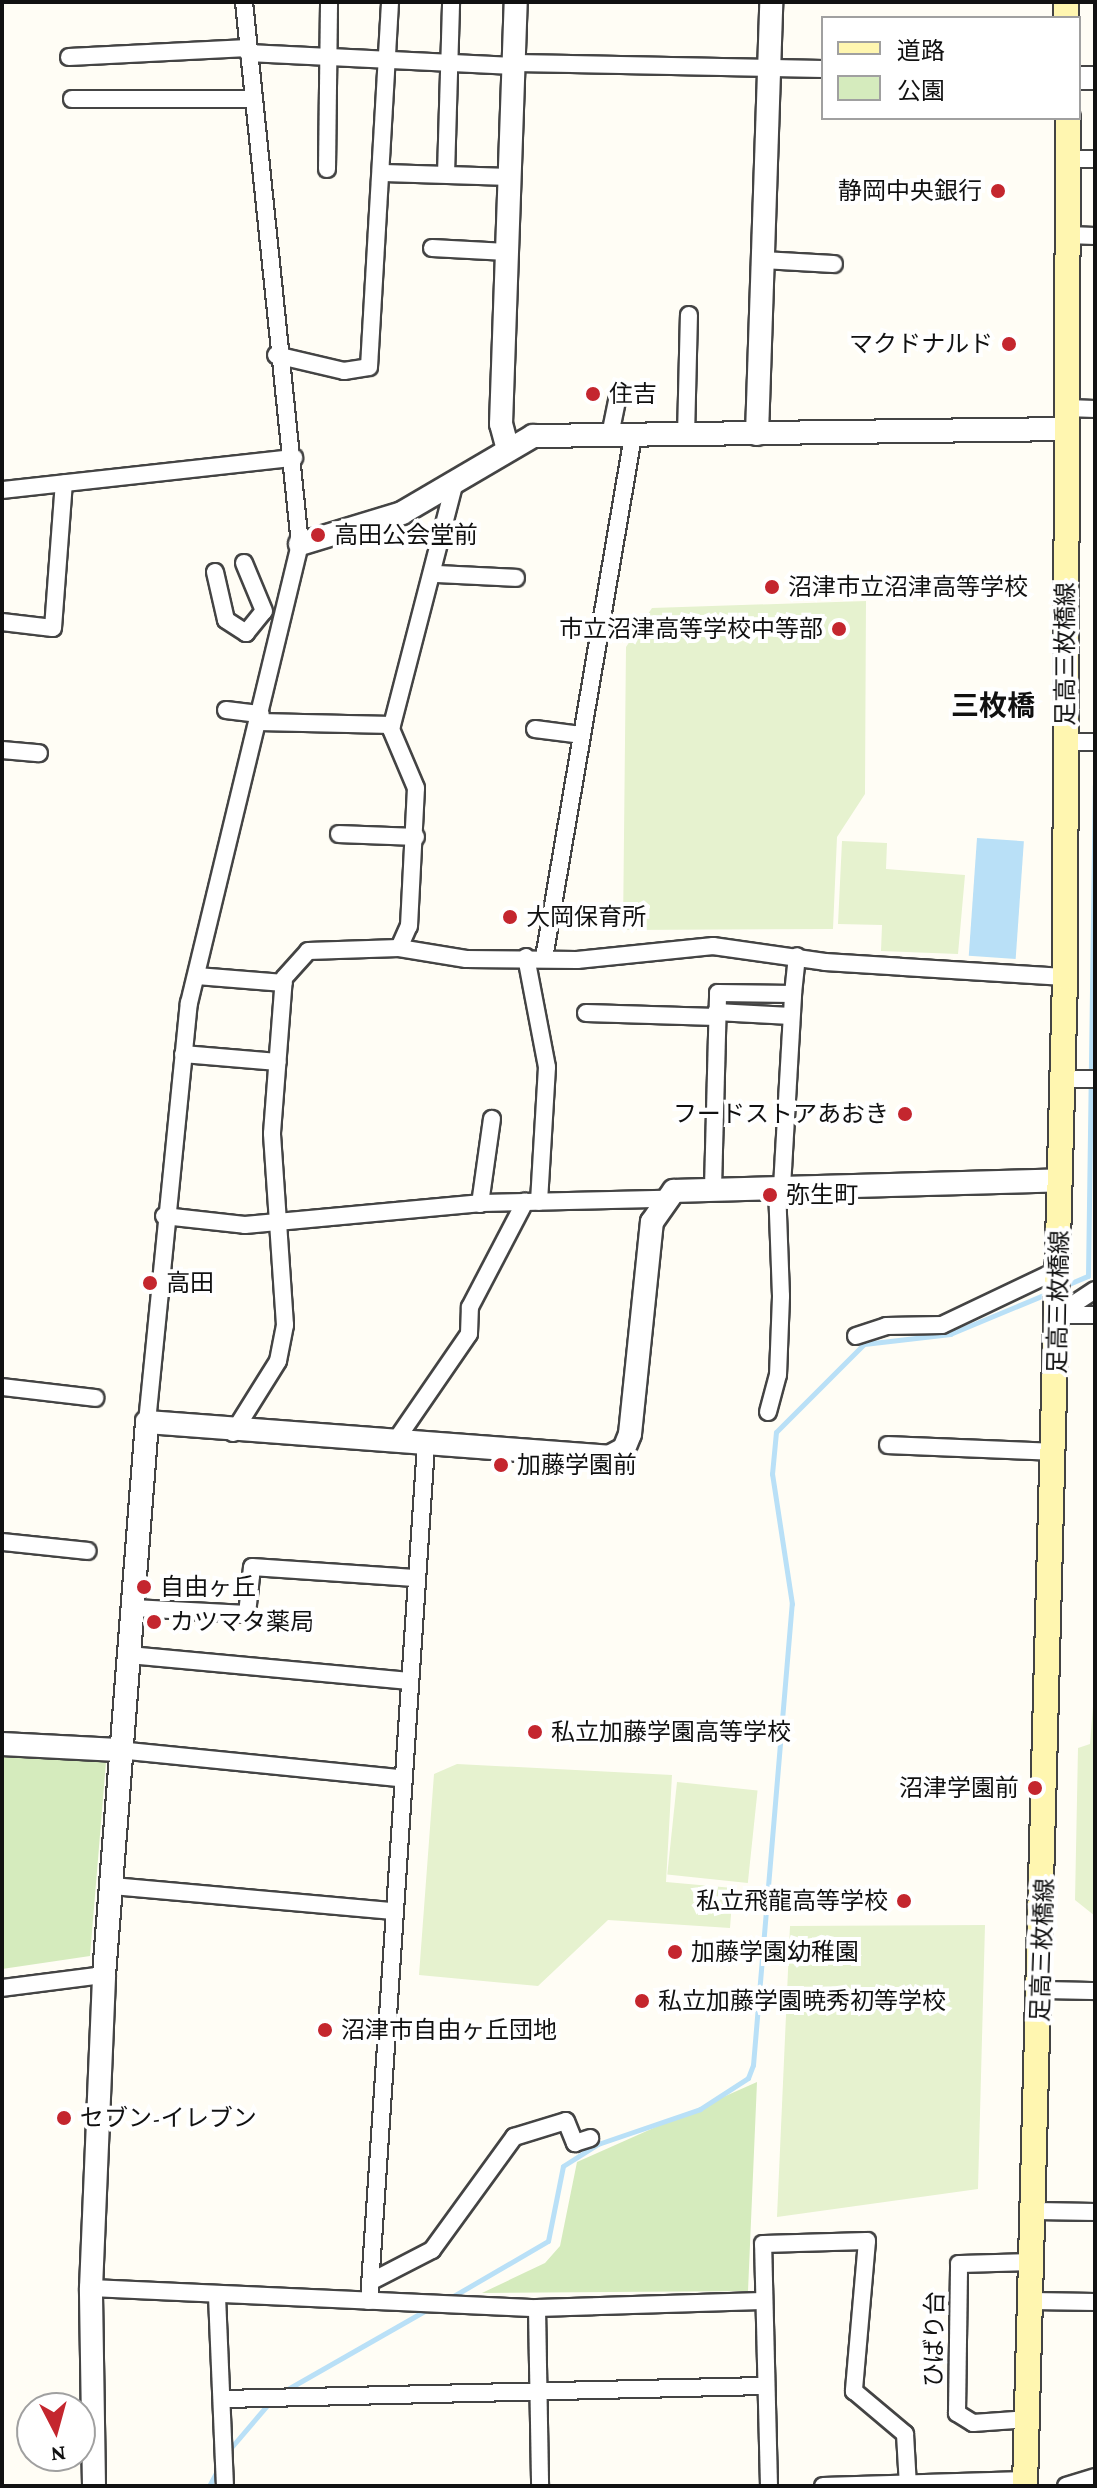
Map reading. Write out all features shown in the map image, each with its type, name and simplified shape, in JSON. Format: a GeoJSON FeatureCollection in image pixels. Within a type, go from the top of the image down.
{"type":"FeatureCollection","features":[{"type":"Feature","properties":{"kind":"main road","name":"足高三枚橋線"},"geometry":{"type":"LineString","coordinates":[[1025,2483],[1036,2211],[1061,1180],[1079,1079],[1065,977],[1068,120]]}},
{"type":"Feature","properties":{"kind":"street"},"geometry":{"type":"LineString","coordinates":[[94,2486],[91,2288],[104,1975],[112,1886],[118,1750],[129,1655],[164,1216],[183,1054],[222,843],[260,718],[300,544],[294,458],[276,355],[244,2]]}},
{"type":"Feature","properties":{"kind":"street"},"geometry":{"type":"LineString","coordinates":[[327,169],[329,2]]}},
{"type":"Feature","properties":{"kind":"street"},"geometry":{"type":"LineString","coordinates":[[276,355],[344,371],[369,367],[384,173],[390,2]]}},
{"type":"Feature","properties":{"kind":"street"},"geometry":{"type":"LineString","coordinates":[[446,174],[451,2]]}},
{"type":"Feature","properties":{"kind":"street"},"geometry":{"type":"LineString","coordinates":[[507,446],[501,424],[516,2]]}},
{"type":"Feature","properties":{"kind":"street"},"geometry":{"type":"LineString","coordinates":[[757,434],[771,2]]}},
{"type":"Feature","properties":{"kind":"street"},"geometry":{"type":"LineString","coordinates":[[69,57],[248,51],[329,60],[821,69]]}},
{"type":"Feature","properties":{"kind":"street"},"geometry":{"type":"LineString","coordinates":[[72,99],[252,99]]}},
{"type":"Feature","properties":{"kind":"street"},"geometry":{"type":"LineString","coordinates":[[1069,159],[1095,159]]}},
{"type":"Feature","properties":{"kind":"street"},"geometry":{"type":"LineString","coordinates":[[384,173],[510,177]]}},
{"type":"Feature","properties":{"kind":"street"},"geometry":{"type":"LineString","coordinates":[[1068,235],[1095,236]]}},
{"type":"Feature","properties":{"kind":"street"},"geometry":{"type":"LineString","coordinates":[[432,248],[507,252]]}},
{"type":"Feature","properties":{"kind":"street"},"geometry":{"type":"LineString","coordinates":[[762,260],[834,264]]}},
{"type":"Feature","properties":{"kind":"street"},"geometry":{"type":"LineString","coordinates":[[686,436],[689,315]]}},
{"type":"Feature","properties":{"kind":"street"},"geometry":{"type":"LineString","coordinates":[[610,435],[619,391]]}},
{"type":"Feature","properties":{"kind":"street"},"geometry":{"type":"LineString","coordinates":[[300,544],[390,518],[454,485],[507,446],[533,436],[757,434],[1067,418],[1095,409]]}},
{"type":"Feature","properties":{"kind":"street"},"geometry":{"type":"LineString","coordinates":[[544,958],[633,436]]}},
{"type":"Feature","properties":{"kind":"street"},"geometry":{"type":"LineString","coordinates":[[2,490],[294,458]]}},
{"type":"Feature","properties":{"kind":"street"},"geometry":{"type":"LineString","coordinates":[[5,625],[53,628],[64,483]]}},
{"type":"Feature","properties":{"kind":"street"},"geometry":{"type":"LineString","coordinates":[[399,948],[409,926],[416,837],[416,788],[392,725],[435,574],[454,485]]}},
{"type":"Feature","properties":{"kind":"street"},"geometry":{"type":"LineString","coordinates":[[215,572],[226,620],[246,633],[264,611],[244,563]]}},
{"type":"Feature","properties":{"kind":"street"},"geometry":{"type":"LineString","coordinates":[[435,574],[516,578]]}},
{"type":"Feature","properties":{"kind":"street"},"geometry":{"type":"LineString","coordinates":[[226,710],[260,718],[392,725]]}},
{"type":"Feature","properties":{"kind":"street"},"geometry":{"type":"LineString","coordinates":[[535,729],[581,735]]}},
{"type":"Feature","properties":{"kind":"street"},"geometry":{"type":"LineString","coordinates":[[1066,742],[1095,742]]}},
{"type":"Feature","properties":{"kind":"street"},"geometry":{"type":"LineString","coordinates":[[2,750],[39,753]]}},
{"type":"Feature","properties":{"kind":"street"},"geometry":{"type":"LineString","coordinates":[[339,834],[416,837]]}},
{"type":"Feature","properties":{"kind":"street"},"geometry":{"type":"LineString","coordinates":[[233,1433],[282,1349],[274,1223],[278,1062],[284,983],[308,951],[399,948],[466,959],[544,958],[713,946],[797,956],[1065,977]]}},
{"type":"Feature","properties":{"kind":"street"},"geometry":{"type":"LineString","coordinates":[[768,1412],[779,1359],[780,1188],[797,956]]}},
{"type":"Feature","properties":{"kind":"street"},"geometry":{"type":"LineString","coordinates":[[394,1443],[469,1334],[470,1307],[532,1202],[547,1067],[526,957]]}},
{"type":"Feature","properties":{"kind":"street"},"geometry":{"type":"LineString","coordinates":[[197,976],[284,983]]}},
{"type":"Feature","properties":{"kind":"street"},"geometry":{"type":"LineString","coordinates":[[713,1188],[718,993],[793,994]]}},
{"type":"Feature","properties":{"kind":"street"},"geometry":{"type":"LineString","coordinates":[[586,1013],[791,1016]]}},
{"type":"Feature","properties":{"kind":"street"},"geometry":{"type":"LineString","coordinates":[[183,1054],[278,1062]]}},
{"type":"Feature","properties":{"kind":"street"},"geometry":{"type":"LineString","coordinates":[[480,1204],[492,1119]]}},
{"type":"Feature","properties":{"kind":"street"},"geometry":{"type":"LineString","coordinates":[[147,1422],[233,1433],[609,1457],[624,1449],[652,1222],[665,1199],[674,1191],[1061,1180]]}},
{"type":"Feature","properties":{"kind":"street"},"geometry":{"type":"LineString","coordinates":[[164,1216],[274,1223],[480,1204],[665,1199]]}},
{"type":"Feature","properties":{"kind":"street"},"geometry":{"type":"LineString","coordinates":[[856,1336],[886,1326],[942,1325],[1058,1270]]}},
{"type":"Feature","properties":{"kind":"street"},"geometry":{"type":"LineString","coordinates":[[1057,1307],[1095,1290]]}},
{"type":"Feature","properties":{"kind":"street"},"geometry":{"type":"LineString","coordinates":[[1057,1307],[1095,1315]]}},
{"type":"Feature","properties":{"kind":"street"},"geometry":{"type":"LineString","coordinates":[[2,1387],[95,1398]]}},
{"type":"Feature","properties":{"kind":"street"},"geometry":{"type":"LineString","coordinates":[[369,2301],[391,1911],[426,1445]]}},
{"type":"Feature","properties":{"kind":"street"},"geometry":{"type":"LineString","coordinates":[[888,1445],[1055,1452]]}},
{"type":"Feature","properties":{"kind":"street"},"geometry":{"type":"LineString","coordinates":[[2,1542],[88,1551]]}},
{"type":"Feature","properties":{"kind":"street"},"geometry":{"type":"LineString","coordinates":[[133,1608],[247,1614],[252,1567],[415,1578]]}},
{"type":"Feature","properties":{"kind":"street"},"geometry":{"type":"LineString","coordinates":[[129,1655],[407,1681]]}},
{"type":"Feature","properties":{"kind":"street"},"geometry":{"type":"LineString","coordinates":[[2,1744],[118,1750],[401,1778]]}},
{"type":"Feature","properties":{"kind":"street"},"geometry":{"type":"LineString","coordinates":[[112,1886],[391,1911]]}},
{"type":"Feature","properties":{"kind":"street"},"geometry":{"type":"LineString","coordinates":[[2,1988],[104,1975]]}},
{"type":"Feature","properties":{"kind":"street"},"geometry":{"type":"LineString","coordinates":[[1041,1990],[1095,1991]]}},
{"type":"Feature","properties":{"kind":"street"},"geometry":{"type":"LineString","coordinates":[[370,2282],[432,2250],[514,2137],[566,2121],[575,2143],[590,2138]]}},
{"type":"Feature","properties":{"kind":"street"},"geometry":{"type":"LineString","coordinates":[[1036,2211],[1095,2212]]}},
{"type":"Feature","properties":{"kind":"street"},"geometry":{"type":"LineString","coordinates":[[769,2486],[762,2301],[763,2244],[867,2241],[854,2391],[905,2434],[908,2485]]}},
{"type":"Feature","properties":{"kind":"street","name":"ひばり台"},"geometry":{"type":"LineString","coordinates":[[1029,2419],[973,2423],[957,2413],[959,2264],[1033,2262]]}},
{"type":"Feature","properties":{"kind":"street"},"geometry":{"type":"LineString","coordinates":[[91,2288],[537,2308],[762,2301]]}},
{"type":"Feature","properties":{"kind":"street"},"geometry":{"type":"LineString","coordinates":[[217,2296],[224,2399],[225,2486]]}},
{"type":"Feature","properties":{"kind":"street"},"geometry":{"type":"LineString","coordinates":[[1032,2301],[1095,2302]]}},
{"type":"Feature","properties":{"kind":"street"},"geometry":{"type":"LineString","coordinates":[[537,2308],[540,2486]]}},
{"type":"Feature","properties":{"kind":"street"},"geometry":{"type":"LineString","coordinates":[[224,2399],[765,2386]]}},
{"type":"Feature","properties":{"kind":"street"},"geometry":{"type":"LineString","coordinates":[[1066,2486],[1095,2477]]}},
{"type":"Feature","properties":{"kind":"street"},"geometry":{"type":"LineString","coordinates":[[823,2486],[1025,2483]]}},
{"type":"Feature","properties":{"kind":"green space"},"geometry":{"type":"Polygon","coordinates":[[[866,601],[865,794],[837,837],[833,929],[623,930],[626,647],[652,608],[866,601]]]}},
{"type":"Feature","properties":{"kind":"green space"},"geometry":{"type":"Polygon","coordinates":[[[842,841],[887,843],[886,869],[965,875],[958,954],[881,951],[882,925],[838,924],[842,841]]]}},
{"type":"Feature","properties":{"kind":"green space"},"geometry":{"type":"Polygon","coordinates":[[[1095,1681],[1095,1916],[1075,1900],[1078,1748],[1090,1744],[1095,1681]]]}},
{"type":"Feature","properties":{"kind":"green space"},"geometry":{"type":"Polygon","coordinates":[[[2,1757],[106,1762],[90,1956],[2,1969],[2,1757]]]}},
{"type":"Feature","properties":{"kind":"green space"},"geometry":{"type":"Polygon","coordinates":[[[457,1764],[672,1775],[666,1882],[733,1888],[730,1928],[608,1920],[538,1986],[419,1975],[434,1774],[457,1764]]]}},
{"type":"Feature","properties":{"kind":"green space"},"geometry":{"type":"Polygon","coordinates":[[[677,1782],[758,1790],[748,1883],[667,1874],[677,1782]]]}},
{"type":"Feature","properties":{"kind":"green space"},"geometry":{"type":"Polygon","coordinates":[[[985,1925],[978,2189],[777,2217],[790,1926],[985,1925]]]}},
{"type":"Feature","properties":{"kind":"green space"},"geometry":{"type":"Polygon","coordinates":[[[757,2082],[748,2291],[482,2293],[545,2263],[560,2246],[577,2162],[757,2082]]]}},
{"type":"Feature","properties":{"kind":"water"},"geometry":{"type":"Polygon","coordinates":[[[977,838],[1024,841],[1016,959],[969,956],[977,838]]]}},
{"type":"Feature","properties":{"kind":"waterway"},"geometry":{"type":"LineString","coordinates":[[1064,1286],[1088,1276],[1095,785]]}},
{"type":"Feature","properties":{"kind":"waterway"},"geometry":{"type":"LineString","coordinates":[[450,2298],[548,2241],[563,2166],[598,2144],[700,2109],[748,2078],[753,2065],[792,1604],[772,1474],[776,1432],[864,1344],[950,1334],[1051,1292]]}},
{"type":"Feature","properties":{"kind":"waterway"},"geometry":{"type":"LineString","coordinates":[[279,2394],[430,2308]]}},
{"type":"Feature","properties":{"kind":"waterway"},"geometry":{"type":"LineString","coordinates":[[229,2450],[269,2403]]}},
{"type":"Feature","properties":{"kind":"waterway"},"geometry":{"type":"LineString","coordinates":[[209,2486],[218,2469]]}},
{"type":"Feature","properties":{"kind":"place","name":"静岡中央銀行"},"geometry":{"type":"Point","coordinates":[998,191]}},
{"type":"Feature","properties":{"kind":"place","name":"マクドナルド"},"geometry":{"type":"Point","coordinates":[1009,344]}},
{"type":"Feature","properties":{"kind":"place","name":"住吉"},"geometry":{"type":"Point","coordinates":[593,394]}},
{"type":"Feature","properties":{"kind":"place","name":"高田公会堂前"},"geometry":{"type":"Point","coordinates":[318,535]}},
{"type":"Feature","properties":{"kind":"place","name":"沼津市立沼津高等学校"},"geometry":{"type":"Point","coordinates":[772,587]}},
{"type":"Feature","properties":{"kind":"place","name":"市立沼津高等学校中等部"},"geometry":{"type":"Point","coordinates":[839,629]}},
{"type":"Feature","properties":{"kind":"place","name":"大岡保育所"},"geometry":{"type":"Point","coordinates":[510,917]}},
{"type":"Feature","properties":{"kind":"place","name":"フードストアあおき"},"geometry":{"type":"Point","coordinates":[905,1114]}},
{"type":"Feature","properties":{"kind":"place","name":"弥生町"},"geometry":{"type":"Point","coordinates":[770,1195]}},
{"type":"Feature","properties":{"kind":"place","name":"高田"},"geometry":{"type":"Point","coordinates":[150,1283]}},
{"type":"Feature","properties":{"kind":"place","name":"加藤学園前"},"geometry":{"type":"Point","coordinates":[501,1465]}},
{"type":"Feature","properties":{"kind":"place","name":"自由ヶ丘"},"geometry":{"type":"Point","coordinates":[144,1587]}},
{"type":"Feature","properties":{"kind":"place","name":"カツマタ薬局"},"geometry":{"type":"Point","coordinates":[154,1622]}},
{"type":"Feature","properties":{"kind":"place","name":"私立加藤学園高等学校"},"geometry":{"type":"Point","coordinates":[535,1732]}},
{"type":"Feature","properties":{"kind":"place","name":"沼津学園前"},"geometry":{"type":"Point","coordinates":[1035,1788]}},
{"type":"Feature","properties":{"kind":"place","name":"私立飛龍高等学校"},"geometry":{"type":"Point","coordinates":[904,1901]}},
{"type":"Feature","properties":{"kind":"place","name":"加藤学園幼稚園"},"geometry":{"type":"Point","coordinates":[675,1952]}},
{"type":"Feature","properties":{"kind":"place","name":"私立加藤学園暁秀初等学校"},"geometry":{"type":"Point","coordinates":[642,2001]}},
{"type":"Feature","properties":{"kind":"place","name":"沼津市自由ヶ丘団地"},"geometry":{"type":"Point","coordinates":[325,2030]}},
{"type":"Feature","properties":{"kind":"place","name":"セブン-イレブン"},"geometry":{"type":"Point","coordinates":[64,2118]}},
{"type":"Feature","properties":{"kind":"district","name":"三枚橋"},"geometry":{"type":"Point","coordinates":[993,706]}}]}
